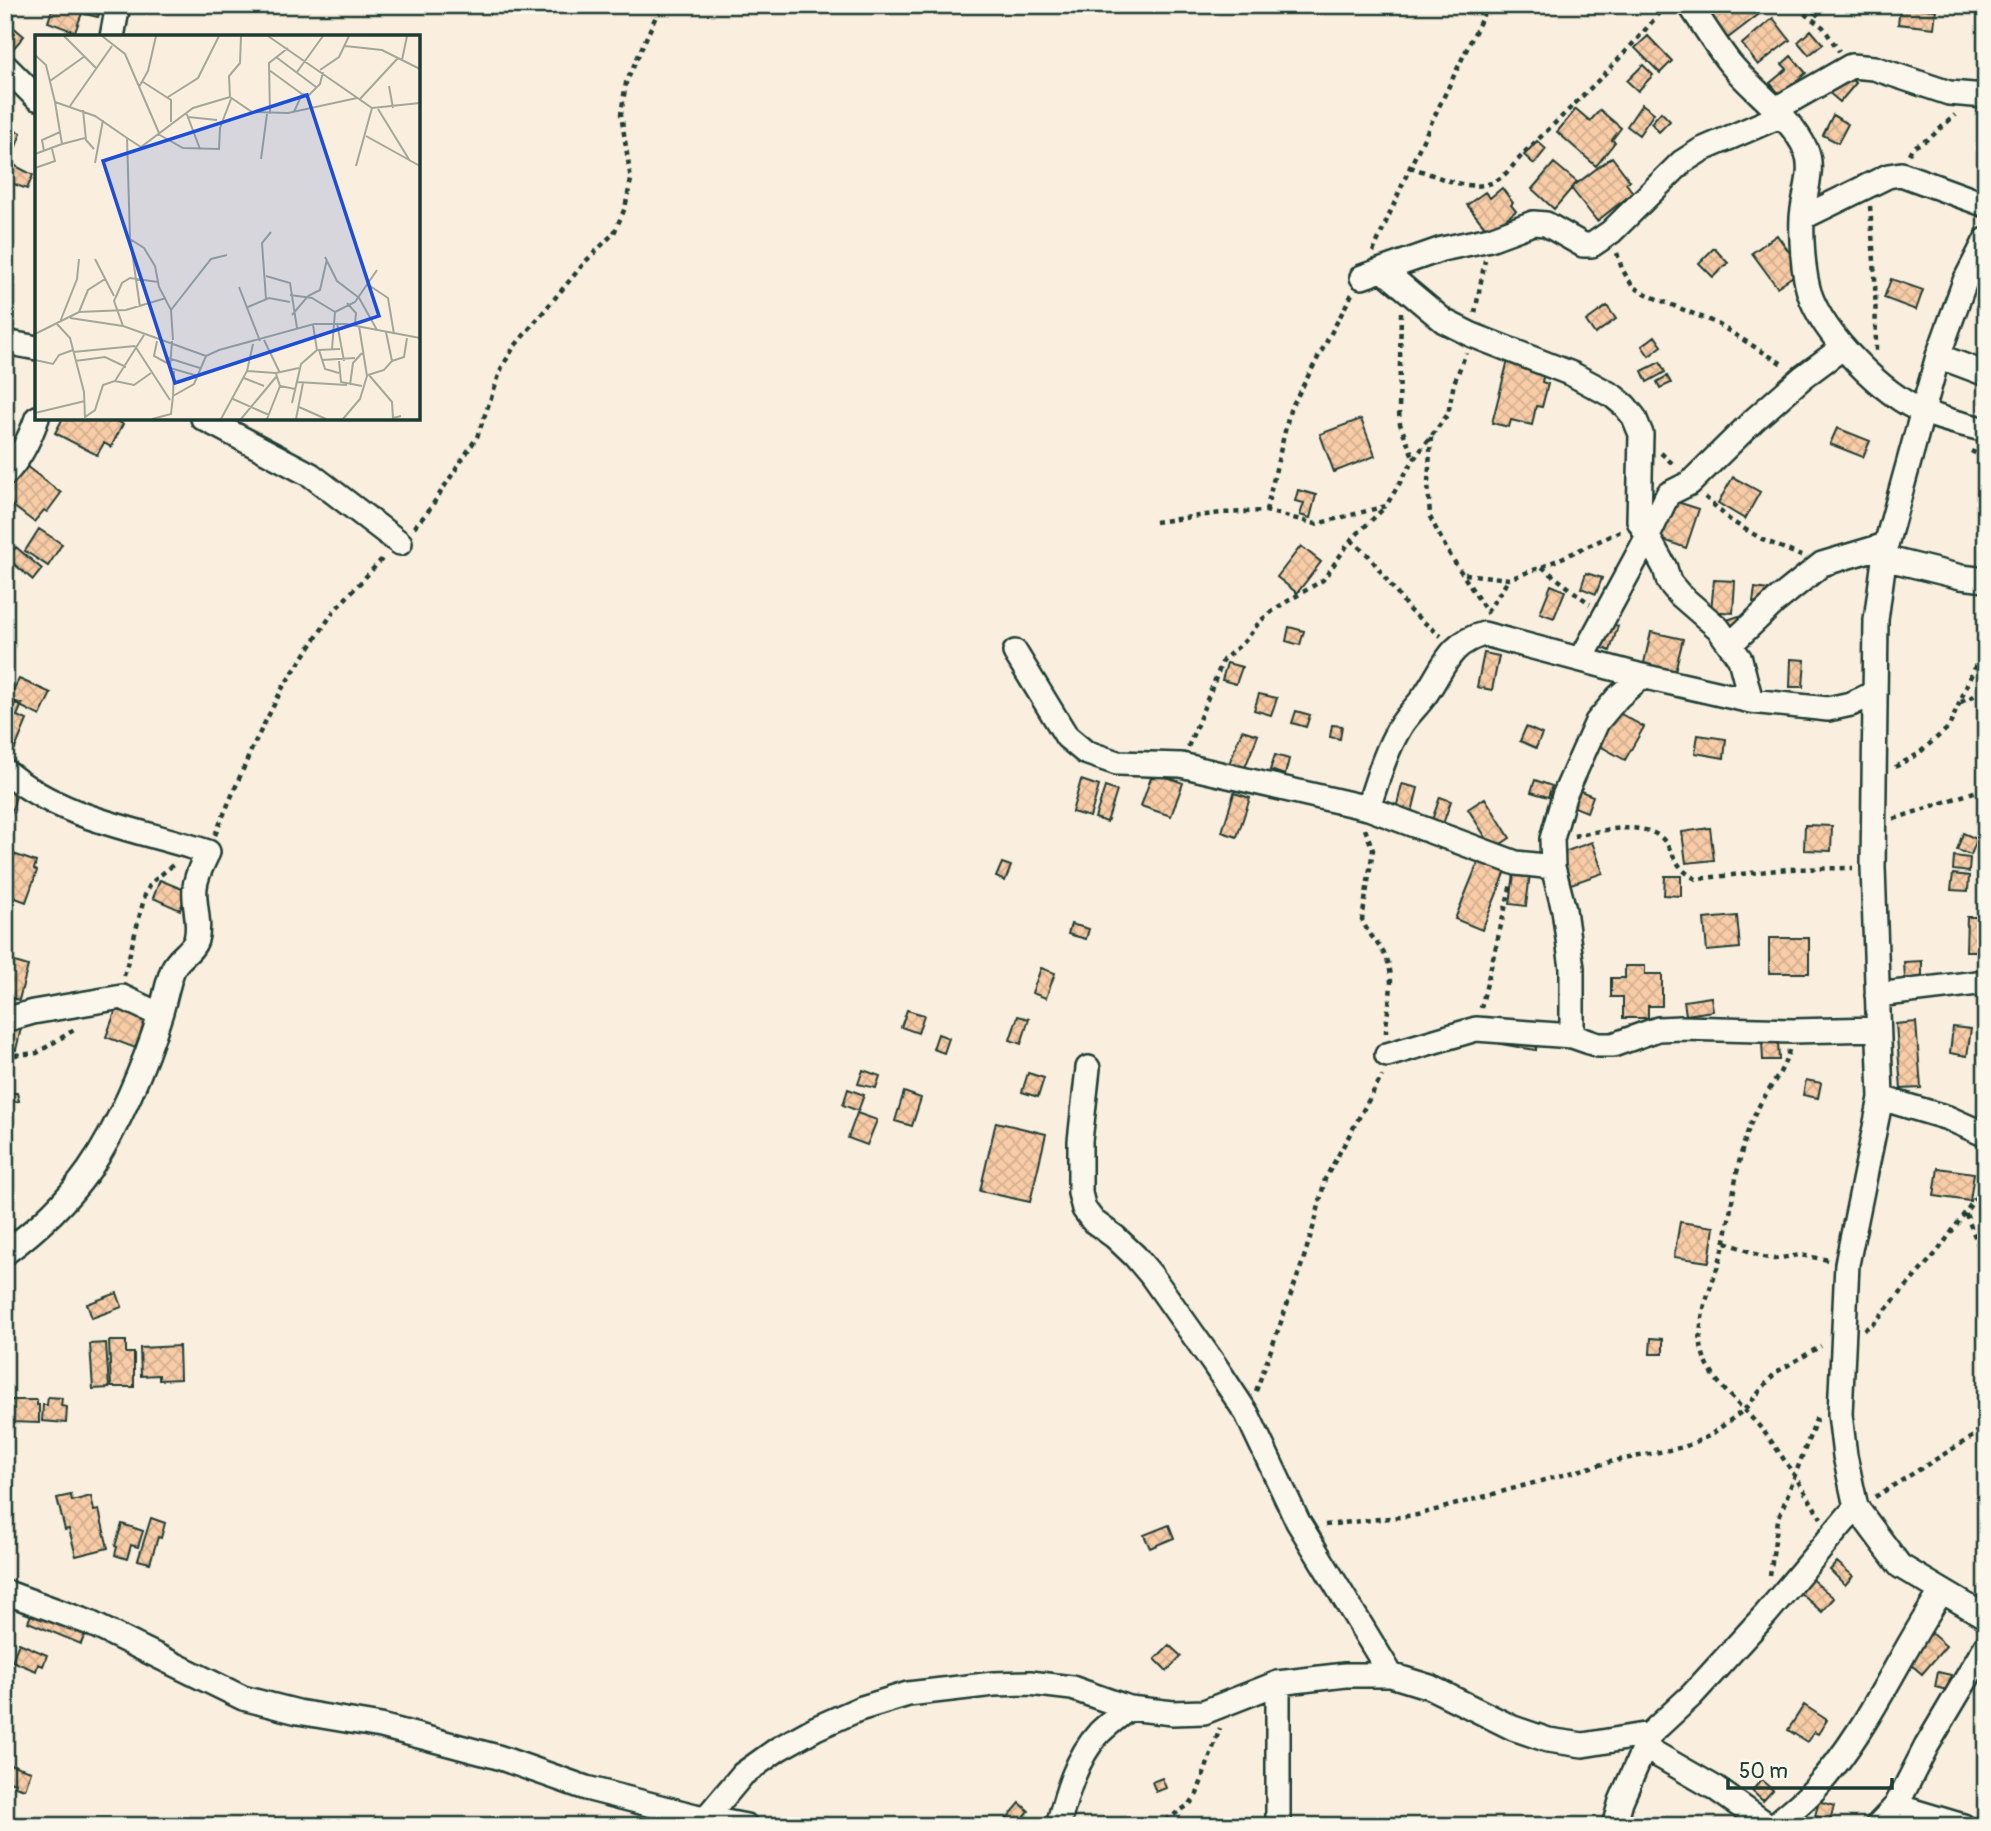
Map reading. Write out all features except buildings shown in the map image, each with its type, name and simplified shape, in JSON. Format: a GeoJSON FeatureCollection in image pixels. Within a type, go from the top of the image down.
{"type":"FeatureCollection","features":[{"type":"Feature","properties":{"kind":"street"},"geometry":{"type":"LineString","coordinates":[[112,35],[118,5]]}},
{"type":"Feature","properties":{"kind":"street"},"geometry":{"type":"LineString","coordinates":[[1694,7],[1729,62],[1795,131],[1808,153],[1808,178],[1802,218],[1810,293],[1842,348],[1877,382],[1923,412],[1986,430]]}},
{"type":"Feature","properties":{"kind":"street"},"geometry":{"type":"LineString","coordinates":[[5,66],[35,96]]}},
{"type":"Feature","properties":{"kind":"street"},"geometry":{"type":"LineString","coordinates":[[1751,701],[1740,659],[1731,644],[1718,628],[1669,582],[1665,568],[1644,528],[1641,434],[1634,417],[1613,396],[1573,374],[1472,335],[1444,321],[1401,287],[1372,274],[1443,249],[1490,239],[1533,223],[1546,224],[1592,245],[1611,232],[1682,162],[1777,113],[1851,66],[1874,68],[1949,93],[1982,96]]}},
{"type":"Feature","properties":{"kind":"street"},"geometry":{"type":"LineString","coordinates":[[1802,218],[1888,176],[1901,174],[1986,205]]}},
{"type":"Feature","properties":{"kind":"street"},"geometry":{"type":"LineString","coordinates":[[1986,240],[1965,281],[1938,356],[1885,552],[1876,620],[1873,867],[1881,1098],[1847,1264],[1840,1414],[1845,1456],[1856,1507],[1900,1566],[1986,1617]]}},
{"type":"Feature","properties":{"kind":"street"},"geometry":{"type":"LineString","coordinates":[[5,342],[35,348]]}},
{"type":"Feature","properties":{"kind":"street"},"geometry":{"type":"LineString","coordinates":[[1581,660],[1644,528],[1668,494],[1690,483],[1754,420],[1803,377],[1842,348]]}},
{"type":"Feature","properties":{"kind":"street"},"geometry":{"type":"LineString","coordinates":[[1938,356],[1986,374]]}},
{"type":"Feature","properties":{"kind":"street"},"geometry":{"type":"LineString","coordinates":[[5,474],[31,436],[36,420]]}},
{"type":"Feature","properties":{"kind":"street"},"geometry":{"type":"LineString","coordinates":[[207,420],[311,475],[400,543]]}},
{"type":"Feature","properties":{"kind":"street"},"geometry":{"type":"LineString","coordinates":[[1731,644],[1776,601],[1822,564],[1885,552],[1961,577],[1986,580]]}},
{"type":"Feature","properties":{"kind":"street"},"geometry":{"type":"LineString","coordinates":[[1368,807],[1394,737],[1407,715],[1425,696],[1456,646],[1468,638],[1484,634],[1642,676],[1751,701],[1828,709],[1851,704],[1874,693]]}},
{"type":"Feature","properties":{"kind":"street"},"geometry":{"type":"LineString","coordinates":[[1016,652],[1067,737],[1085,752],[1117,763],[1181,765],[1368,807],[1516,863],[1552,867]]}},
{"type":"Feature","properties":{"kind":"street"},"geometry":{"type":"LineString","coordinates":[[1573,1036],[1572,968],[1564,910],[1552,867],[1552,839],[1564,796],[1597,722],[1618,697],[1642,676]]}},
{"type":"Feature","properties":{"kind":"street"},"geometry":{"type":"LineString","coordinates":[[5,1253],[54,1208],[87,1172],[111,1131],[144,1058],[174,965],[192,948],[199,921],[195,885],[197,848],[82,816],[7,774]]}},
{"type":"Feature","properties":{"kind":"street"},"geometry":{"type":"LineString","coordinates":[[1877,995],[1986,982]]}},
{"type":"Feature","properties":{"kind":"street"},"geometry":{"type":"LineString","coordinates":[[5,1020],[33,1012],[111,999],[135,1002],[160,1015]]}},
{"type":"Feature","properties":{"kind":"street"},"geometry":{"type":"LineString","coordinates":[[1387,1055],[1476,1029],[1573,1036],[1598,1045],[1614,1045],[1658,1029],[1793,1031],[1878,1028]]}},
{"type":"Feature","properties":{"kind":"street"},"geometry":{"type":"LineString","coordinates":[[1088,1068],[1080,1141],[1080,1193],[1084,1209],[1093,1221],[1135,1256],[1151,1275],[1247,1414],[1298,1522],[1391,1675]]}},
{"type":"Feature","properties":{"kind":"street"},"geometry":{"type":"LineString","coordinates":[[1881,1098],[1948,1118],[1986,1135]]}},
{"type":"Feature","properties":{"kind":"street"},"geometry":{"type":"LineString","coordinates":[[1614,1826],[1620,1801],[1647,1740],[1710,1675],[1856,1507]]}},
{"type":"Feature","properties":{"kind":"street"},"geometry":{"type":"LineString","coordinates":[[706,1818],[743,1774],[778,1749],[859,1709],[908,1694],[994,1684],[1030,1683],[1072,1688],[1129,1708],[1173,1713],[1203,1712],[1278,1683],[1345,1675],[1391,1675],[1430,1687],[1513,1728],[1548,1740],[1583,1745],[1647,1740],[1771,1826],[1814,1790],[1847,1746],[1877,1702],[1906,1648],[1942,1591]]}},
{"type":"Feature","properties":{"kind":"street"},"geometry":{"type":"LineString","coordinates":[[5,1592],[90,1623],[243,1698],[299,1712],[394,1729],[498,1757],[586,1788],[746,1826]]}},
{"type":"Feature","properties":{"kind":"street"},"geometry":{"type":"LineString","coordinates":[[1877,1826],[1896,1806],[1926,1747],[1986,1646]]}},
{"type":"Feature","properties":{"kind":"street"},"geometry":{"type":"LineString","coordinates":[[1278,1683],[1278,1826]]}},
{"type":"Feature","properties":{"kind":"street"},"geometry":{"type":"LineString","coordinates":[[1058,1826],[1067,1793],[1080,1763],[1098,1734],[1129,1708]]}},
{"type":"Feature","properties":{"kind":"street"},"geometry":{"type":"LineString","coordinates":[[1896,1806],[1963,1826]]}},
{"type":"Feature","properties":{"kind":"path"},"geometry":{"type":"LineString","coordinates":[[5,1056],[28,1055],[46,1049],[70,1034],[111,999],[151,883],[197,848],[283,687],[334,611],[373,566],[400,543],[426,513],[477,437],[502,367],[514,347],[586,261],[614,233],[625,208],[631,180],[621,114],[626,83],[661,5]]}},
{"type":"Feature","properties":{"kind":"path"},"geometry":{"type":"LineString","coordinates":[[1410,167],[1460,183],[1490,184],[1503,175],[1593,86],[1635,43],[1666,5]]}},
{"type":"Feature","properties":{"kind":"path"},"geometry":{"type":"LineString","coordinates":[[1799,5],[1806,15],[1823,27],[1851,66]]}},
{"type":"Feature","properties":{"kind":"path"},"geometry":{"type":"LineString","coordinates":[[1901,174],[1912,148],[1930,138],[1960,110],[1982,96]]}},
{"type":"Feature","properties":{"kind":"path"},"geometry":{"type":"LineString","coordinates":[[1868,188],[1874,243],[1877,382]]}},
{"type":"Feature","properties":{"kind":"path"},"geometry":{"type":"LineString","coordinates":[[1611,232],[1622,269],[1633,287],[1716,323],[1803,377]]}},
{"type":"Feature","properties":{"kind":"path"},"geometry":{"type":"LineString","coordinates":[[1181,765],[1223,660],[1246,640],[1259,621],[1323,580],[1351,541],[1386,506],[1414,459],[1443,423],[1450,409],[1454,383],[1472,335],[1490,239]]}},
{"type":"Feature","properties":{"kind":"path"},"geometry":{"type":"LineString","coordinates":[[1401,287],[1399,412],[1400,424],[1414,459]]}},
{"type":"Feature","properties":{"kind":"path"},"geometry":{"type":"LineString","coordinates":[[1641,434],[1731,521],[1762,539],[1822,564]]}},
{"type":"Feature","properties":{"kind":"path"},"geometry":{"type":"LineString","coordinates":[[1431,435],[1428,482],[1430,517],[1447,550],[1508,640]]}},
{"type":"Feature","properties":{"kind":"path"},"geometry":{"type":"LineString","coordinates":[[1155,522],[1221,513],[1266,511],[1316,524],[1386,506]]}},
{"type":"Feature","properties":{"kind":"path"},"geometry":{"type":"LineString","coordinates":[[1464,574],[1509,579],[1542,567],[1571,552],[1644,528]]}},
{"type":"Feature","properties":{"kind":"path"},"geometry":{"type":"LineString","coordinates":[[1351,541],[1369,556],[1410,611],[1456,646]]}},
{"type":"Feature","properties":{"kind":"path"},"geometry":{"type":"LineString","coordinates":[[1542,567],[1604,616]]}},
{"type":"Feature","properties":{"kind":"path"},"geometry":{"type":"LineString","coordinates":[[1487,612],[1509,579]]}},
{"type":"Feature","properties":{"kind":"path"},"geometry":{"type":"LineString","coordinates":[[1875,776],[1904,763],[1932,744],[1949,727],[1986,641]]}},
{"type":"Feature","properties":{"kind":"path"},"geometry":{"type":"LineString","coordinates":[[1960,703],[1986,690]]}},
{"type":"Feature","properties":{"kind":"path"},"geometry":{"type":"LineString","coordinates":[[1874,826],[1986,788]]}},
{"type":"Feature","properties":{"kind":"path"},"geometry":{"type":"LineString","coordinates":[[1247,1414],[1301,1264],[1325,1179],[1383,1074],[1387,1055],[1386,1015],[1392,982],[1387,960],[1362,920],[1373,850],[1364,824],[1368,807]]}},
{"type":"Feature","properties":{"kind":"path"},"geometry":{"type":"LineString","coordinates":[[1552,839],[1625,827],[1653,833],[1662,838],[1685,873],[1696,879],[1787,870],[1873,867]]}},
{"type":"Feature","properties":{"kind":"path"},"geometry":{"type":"LineString","coordinates":[[1476,1029],[1516,863]]}},
{"type":"Feature","properties":{"kind":"path"},"geometry":{"type":"LineString","coordinates":[[1793,1031],[1784,1067],[1754,1117],[1737,1167],[1725,1242],[1703,1312],[1700,1337],[1707,1364],[1766,1434],[1833,1536]]}},
{"type":"Feature","properties":{"kind":"path"},"geometry":{"type":"LineString","coordinates":[[1298,1522],[1332,1525],[1417,1515],[1610,1462],[1684,1447],[1709,1436],[1744,1410],[1775,1373],[1873,1324],[1938,1251],[1986,1182]]}},
{"type":"Feature","properties":{"kind":"path"},"geometry":{"type":"LineString","coordinates":[[1966,1213],[1986,1265]]}},
{"type":"Feature","properties":{"kind":"path"},"geometry":{"type":"LineString","coordinates":[[1725,1242],[1762,1257],[1774,1259],[1800,1255],[1847,1264]]}},
{"type":"Feature","properties":{"kind":"path"},"geometry":{"type":"LineString","coordinates":[[1769,1579],[1774,1538],[1794,1476],[1821,1409],[1841,1386]]}},
{"type":"Feature","properties":{"kind":"path"},"geometry":{"type":"LineString","coordinates":[[1856,1507],[1975,1435],[1983,1424],[1986,1409]]}},
{"type":"Feature","properties":{"kind":"path"},"geometry":{"type":"LineString","coordinates":[[1157,1826],[1190,1804],[1197,1794],[1229,1701]]}}]}
